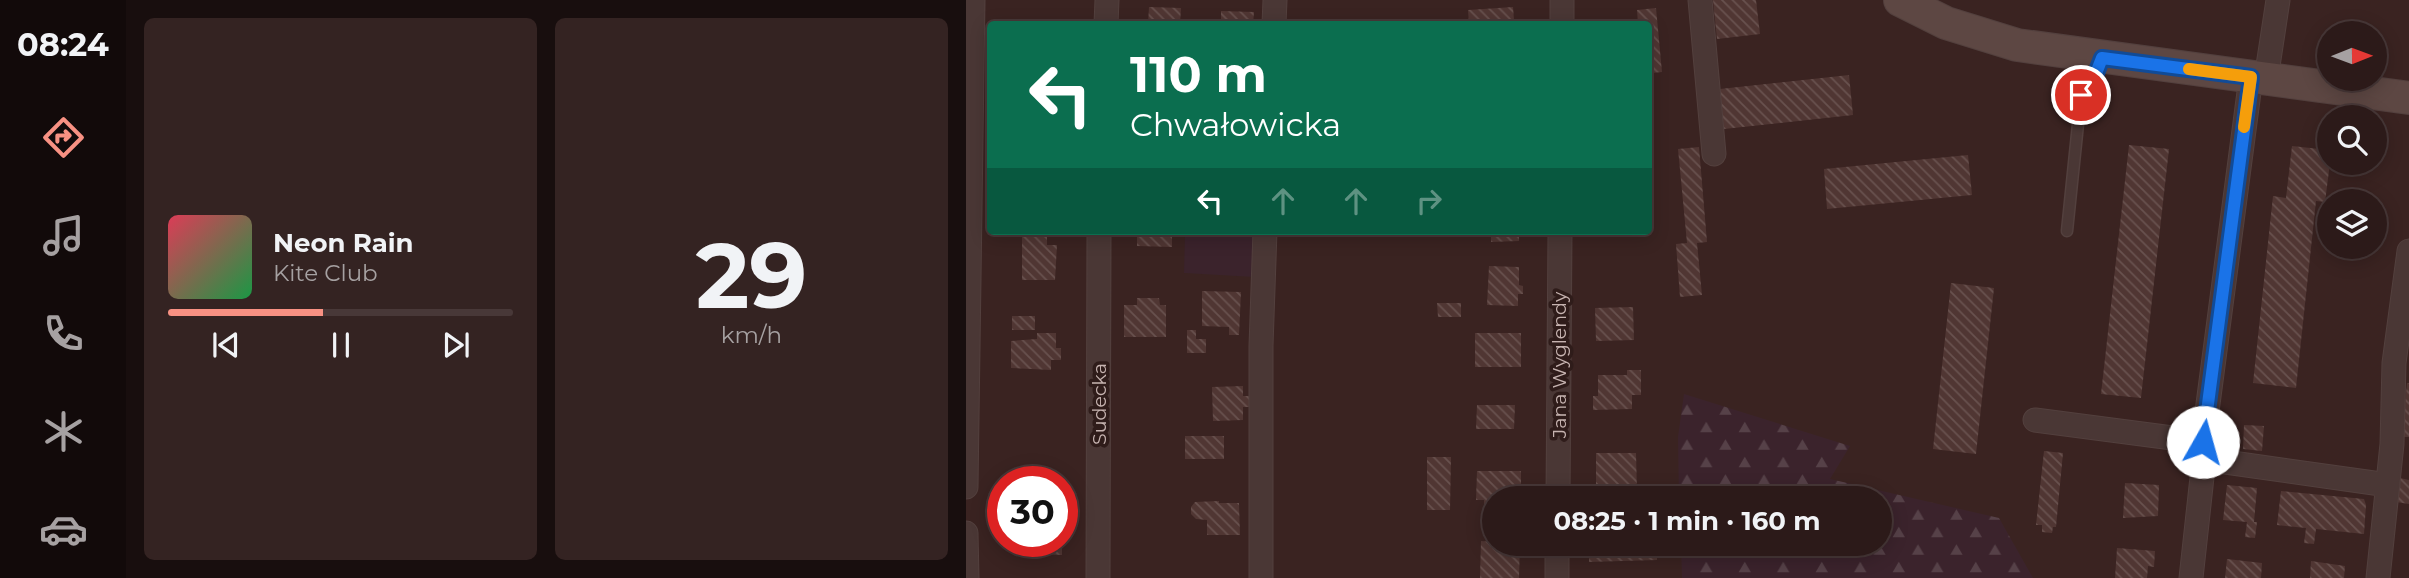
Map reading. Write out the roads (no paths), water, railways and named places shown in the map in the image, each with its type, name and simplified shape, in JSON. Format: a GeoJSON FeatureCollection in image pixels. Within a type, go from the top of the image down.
{"type":"FeatureCollection","features":[{"type":"Feature","properties":{"kind":"main road"},"geometry":{"type":"LineString","coordinates":[[1900,0],[1946,23],[2017,45],[2409,98]]}},
{"type":"Feature","properties":{"kind":"street"},"geometry":{"type":"LineString","coordinates":[[966,487],[973,0]]}},
{"type":"Feature","properties":{"kind":"street"},"geometry":{"type":"LineString","coordinates":[[1106,21],[1107,0]]}},
{"type":"Feature","properties":{"kind":"street"},"geometry":{"type":"LineString","coordinates":[[1274,21],[1275,0]]}},
{"type":"Feature","properties":{"kind":"street"},"geometry":{"type":"LineString","coordinates":[[1562,0],[1562,21]]}},
{"type":"Feature","properties":{"kind":"street"},"geometry":{"type":"LineString","coordinates":[[1700,0],[1714,154]]}},
{"type":"Feature","properties":{"kind":"street"},"geometry":{"type":"LineString","coordinates":[[2191,578],[2203,450],[2259,78],[2278,0]]}},
{"type":"Feature","properties":{"kind":"street","name":"Sudecka"},"geometry":{"type":"LineString","coordinates":[[1098,578],[1099,235]]}},
{"type":"Feature","properties":{"kind":"street"},"geometry":{"type":"LineString","coordinates":[[1261,578],[1261,346],[1265,235]]}},
{"type":"Feature","properties":{"kind":"street","name":"Jana Wyglendy"},"geometry":{"type":"LineString","coordinates":[[1558,486],[1560,235]]}},
{"type":"Feature","properties":{"kind":"street"},"geometry":{"type":"LineString","coordinates":[[2378,578],[2392,444],[2394,363],[2409,251]]}},
{"type":"Feature","properties":{"kind":"street"},"geometry":{"type":"LineString","coordinates":[[2035,420],[2388,485]]}},
{"type":"Feature","properties":{"kind":"street"},"geometry":{"type":"LineString","coordinates":[[966,533],[967,578]]}},
{"type":"Feature","properties":{"kind":"street"},"geometry":{"type":"LineString","coordinates":[[1557,578],[1558,556]]}},
{"type":"Feature","properties":{"kind":"lane"},"geometry":{"type":"LineString","coordinates":[[2067,231],[2081,95],[2093,81],[2102,58]]}}]}
